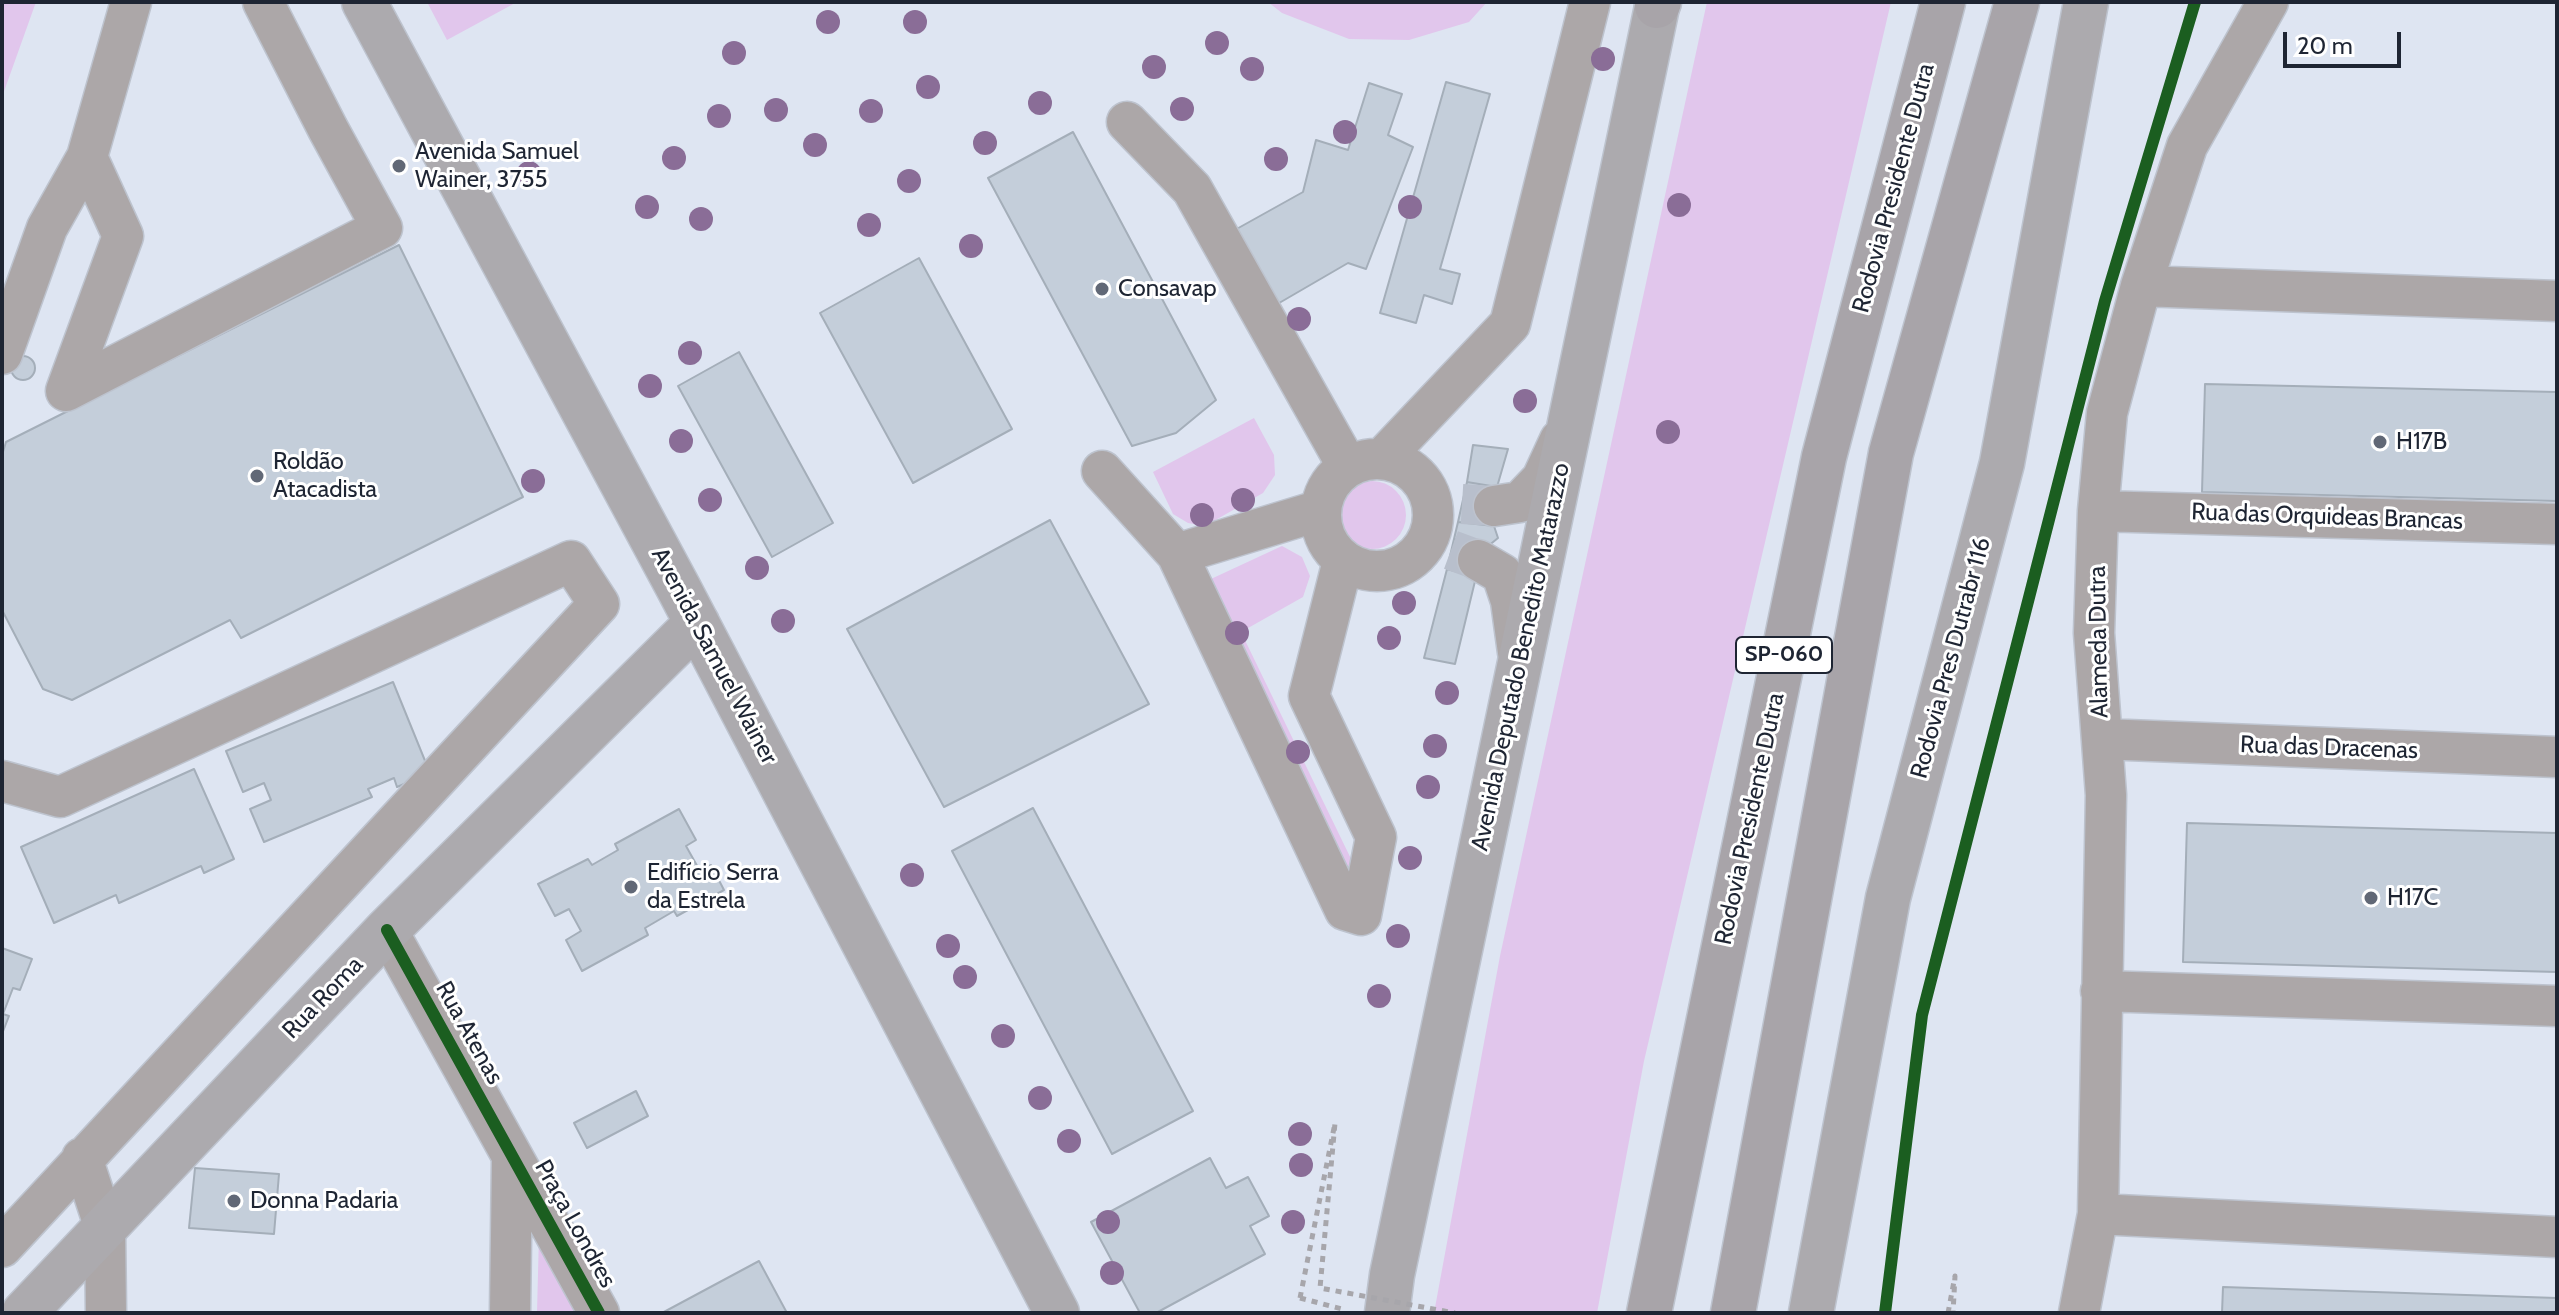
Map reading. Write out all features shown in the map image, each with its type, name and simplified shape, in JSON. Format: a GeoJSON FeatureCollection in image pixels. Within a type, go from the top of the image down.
{"type":"FeatureCollection","features":[{"type":"Feature","properties":{"kind":"highway","name":"Rodovia Presidente Dutra"},"geometry":{"type":"LineString","coordinates":[[1649,1313],[1824,457],[1943,2]]}},
{"type":"Feature","properties":{"kind":"highway","name":"SP-060"},"geometry":{"type":"LineString","coordinates":[[1733,1313],[1891,453],[2017,2]]}},
{"type":"Feature","properties":{"kind":"main road","name":"Avenida Samuel Wainer"},"geometry":{"type":"LineString","coordinates":[[364,2],[697,623],[1057,1313]]}},
{"type":"Feature","properties":{"kind":"main road","name":"Rodovia Pres Dutrabr 116"},"geometry":{"type":"LineString","coordinates":[[1811,1313],[1888,898],[2002,463],[2086,2]]}},
{"type":"Feature","properties":{"kind":"main road","name":"Avenida Deputado Benedito Matarazzo"},"geometry":{"type":"LineString","coordinates":[[1390,1294],[1658,3]]}},
{"type":"Feature","properties":{"kind":"main road","name":"Rua Roma"},"geometry":{"type":"LineString","coordinates":[[24,1313],[387,930],[697,623]]}},
{"type":"Feature","properties":{"kind":"street"},"geometry":{"type":"LineString","coordinates":[[2,354],[47,228],[87,157],[131,2]]}},
{"type":"Feature","properties":{"kind":"street"},"geometry":{"type":"LineString","coordinates":[[87,157],[123,236],[66,391],[382,228],[263,2]]}},
{"type":"Feature","properties":{"kind":"street"},"geometry":{"type":"LineString","coordinates":[[1572,414],[1542,479],[1520,502],[1457,527],[1399,566],[1380,571],[1361,569],[1343,561],[1330,547],[1322,529],[1321,510],[1325,493],[1334,478],[1365,463],[1510,324],[1590,2]]}},
{"type":"Feature","properties":{"kind":"street","name":"Alameda Dutra"},"geometry":{"type":"LineString","coordinates":[[2079,1313],[2098,1214],[2106,795],[2094,633],[2098,511],[2107,413],[2141,286],[2187,146],[2268,2]]}},
{"type":"Feature","properties":{"kind":"street"},"geometry":{"type":"LineString","coordinates":[[1127,122],[1192,189],[1365,463]]}},
{"type":"Feature","properties":{"kind":"street"},"geometry":{"type":"LineString","coordinates":[[2141,286],[2557,301]]}},
{"type":"Feature","properties":{"kind":"street"},"geometry":{"type":"LineString","coordinates":[[1365,463],[1400,464],[1414,473],[1457,527],[1502,574],[1511,601],[1519,665]]}},
{"type":"Feature","properties":{"kind":"street"},"geometry":{"type":"LineString","coordinates":[[1102,471],[1177,554],[1345,910],[1361,915],[1376,837],[1309,696],[1343,561]]}},
{"type":"Feature","properties":{"kind":"street"},"geometry":{"type":"LineString","coordinates":[[1177,554],[1321,510]]}},
{"type":"Feature","properties":{"kind":"street","name":"Rua das Orquideas Brancas"},"geometry":{"type":"LineString","coordinates":[[2098,511],[2557,524]]}},
{"type":"Feature","properties":{"kind":"street"},"geometry":{"type":"LineString","coordinates":[[2,781],[60,797],[571,561],[599,604],[2,1247]]}},
{"type":"Feature","properties":{"kind":"street","name":"Rua das Dracenas"},"geometry":{"type":"LineString","coordinates":[[2102,739],[2557,757]]}},
{"type":"Feature","properties":{"kind":"street","name":"Rua Atenas"},"geometry":{"type":"LineString","coordinates":[[387,930],[512,1156]]}},
{"type":"Feature","properties":{"kind":"street"},"geometry":{"type":"LineString","coordinates":[[2101,991],[2557,1006]]}},
{"type":"Feature","properties":{"kind":"street"},"geometry":{"type":"LineString","coordinates":[[510,1313],[512,1156]]}},
{"type":"Feature","properties":{"kind":"street","name":"Praça Londres"},"geometry":{"type":"LineString","coordinates":[[512,1156],[599,1313]]}},
{"type":"Feature","properties":{"kind":"street"},"geometry":{"type":"LineString","coordinates":[[82,1158],[105,1228],[106,1313]]}},
{"type":"Feature","properties":{"kind":"street"},"geometry":{"type":"LineString","coordinates":[[2098,1214],[2557,1237]]}},
{"type":"Feature","properties":{"kind":"path"},"geometry":{"type":"LineString","coordinates":[[1357,1313],[1300,1298],[1335,1123],[1320,1288],[1455,1313]]}},
{"type":"Feature","properties":{"kind":"path"},"geometry":{"type":"LineString","coordinates":[[1950,1313],[1955,1276],[1950,1313]]}},
{"type":"Feature","properties":{"kind":"shaded area"},"geometry":{"type":"Polygon","coordinates":[[[2,2],[36,2],[2,97],[2,2]]]}},
{"type":"Feature","properties":{"kind":"shaded area"},"geometry":{"type":"Polygon","coordinates":[[[427,2],[517,2],[447,40],[427,2]]]}},
{"type":"Feature","properties":{"kind":"shaded area"},"geometry":{"type":"Polygon","coordinates":[[[1268,2],[1487,2],[1469,22],[1409,40],[1349,39],[1282,13],[1268,2]]]}},
{"type":"Feature","properties":{"kind":"shaded area"},"geometry":{"type":"Polygon","coordinates":[[[1707,2],[1891,2],[1644,1061],[1597,1313],[1434,1313],[1500,956],[1707,2]]]}},
{"type":"Feature","properties":{"kind":"shaded area"},"geometry":{"type":"Polygon","coordinates":[[[1254,418],[1274,455],[1275,475],[1263,493],[1205,526],[1188,523],[1173,514],[1153,472],[1254,418]]]}},
{"type":"Feature","properties":{"kind":"shaded area"},"geometry":{"type":"Polygon","coordinates":[[[1365,481],[1379,481],[1391,486],[1401,496],[1406,515],[1401,534],[1391,544],[1379,549],[1365,549],[1353,544],[1343,534],[1338,522],[1338,508],[1343,496],[1353,486],[1365,481]]]}},
{"type":"Feature","properties":{"kind":"shaded area"},"geometry":{"type":"Polygon","coordinates":[[[1282,546],[1302,557],[1310,576],[1303,597],[1241,632],[1354,865],[1346,884],[1198,585],[1282,546]]]}},
{"type":"Feature","properties":{"kind":"shaded area"},"geometry":{"type":"Polygon","coordinates":[[[539,1234],[584,1313],[537,1313],[539,1234]]]}},
{"type":"Feature","properties":{"kind":"building"},"geometry":{"type":"Polygon","coordinates":[[[1446,82],[1490,94],[1440,269],[1460,274],[1452,304],[1424,295],[1416,323],[1380,313],[1446,82]]]}},
{"type":"Feature","properties":{"kind":"building"},"geometry":{"type":"Polygon","coordinates":[[[1369,83],[1402,94],[1388,135],[1413,147],[1366,269],[1348,263],[1274,306],[1233,231],[1303,192],[1316,140],[1348,150],[1369,83]]]}},
{"type":"Feature","properties":{"kind":"building","name":"Consavap"},"geometry":{"type":"Polygon","coordinates":[[[1073,132],[1216,400],[1176,433],[1132,446],[988,178],[1073,132]]]}},
{"type":"Feature","properties":{"kind":"building","name":"Roldão Atacadista"},"geometry":{"type":"Polygon","coordinates":[[[399,245],[523,497],[241,638],[230,620],[72,700],[43,689],[2,610],[2,455],[6,442],[399,245]]]}},
{"type":"Feature","properties":{"kind":"building"},"geometry":{"type":"Polygon","coordinates":[[[919,258],[1012,429],[913,483],[820,313],[919,258]]]}},
{"type":"Feature","properties":{"kind":"building"},"geometry":{"type":"Polygon","coordinates":[[[739,352],[833,523],[772,557],[678,386],[739,352]]]}},
{"type":"Feature","properties":{"kind":"building"},"geometry":{"type":"Polygon","coordinates":[[[23,356],[32,359],[35,368],[32,377],[23,380],[14,377],[11,368],[14,359],[23,356]]]}},
{"type":"Feature","properties":{"kind":"building","name":"H17B"},"geometry":{"type":"Polygon","coordinates":[[[2205,384],[2557,392],[2557,501],[2202,492],[2205,384]]]}},
{"type":"Feature","properties":{"kind":"building"},"geometry":{"type":"Polygon","coordinates":[[[1473,445],[1508,449],[1497,487],[1467,482],[1473,445]]]}},
{"type":"Feature","properties":{"kind":"building"},"geometry":{"type":"Polygon","coordinates":[[[1467,482],[1497,487],[1494,526],[1458,522],[1467,482]]]}},
{"type":"Feature","properties":{"kind":"building"},"geometry":{"type":"Polygon","coordinates":[[[1050,520],[1149,704],[944,807],[847,629],[1050,520]]]}},
{"type":"Feature","properties":{"kind":"building"},"geometry":{"type":"Polygon","coordinates":[[[1458,522],[1494,526],[1498,538],[1487,547],[1454,539],[1458,522]]]}},
{"type":"Feature","properties":{"kind":"building"},"geometry":{"type":"Polygon","coordinates":[[[1454,539],[1487,547],[1476,577],[1447,569],[1454,539]]]}},
{"type":"Feature","properties":{"kind":"building"},"geometry":{"type":"Polygon","coordinates":[[[1447,569],[1476,577],[1455,664],[1424,658],[1447,569]]]}},
{"type":"Feature","properties":{"kind":"building"},"geometry":{"type":"Polygon","coordinates":[[[393,682],[430,773],[397,787],[394,778],[368,789],[372,797],[264,842],[250,809],[271,800],[264,783],[243,792],[226,751],[393,682]]]}},
{"type":"Feature","properties":{"kind":"building"},"geometry":{"type":"Polygon","coordinates":[[[194,769],[234,859],[204,873],[201,866],[119,903],[116,895],[54,923],[21,847],[194,769]]]}},
{"type":"Feature","properties":{"kind":"building"},"geometry":{"type":"Polygon","coordinates":[[[1033,808],[1193,1111],[1112,1154],[952,851],[1033,808]]]}},
{"type":"Feature","properties":{"kind":"building","name":"Edifício Serra da Estrela"},"geometry":{"type":"Polygon","coordinates":[[[679,809],[696,840],[686,846],[700,871],[711,865],[724,890],[677,916],[674,911],[645,928],[648,935],[582,971],[566,940],[581,931],[569,909],[555,916],[538,884],[588,859],[592,865],[618,850],[615,844],[679,809]]]}},
{"type":"Feature","properties":{"kind":"building","name":"H17C"},"geometry":{"type":"Polygon","coordinates":[[[2187,823],[2557,833],[2557,972],[2183,962],[2187,823]]]}},
{"type":"Feature","properties":{"kind":"building"},"geometry":{"type":"Polygon","coordinates":[[[2,948],[32,959],[20,990],[13,988],[3,1014],[9,1016],[2,1034],[2,948]]]}},
{"type":"Feature","properties":{"kind":"building"},"geometry":{"type":"Polygon","coordinates":[[[636,1091],[648,1116],[587,1148],[574,1123],[636,1091]]]}},
{"type":"Feature","properties":{"kind":"building"},"geometry":{"type":"Polygon","coordinates":[[[1210,1158],[1226,1188],[1248,1177],[1269,1216],[1250,1226],[1265,1254],[1156,1313],[1140,1313],[1091,1222],[1210,1158]]]}},
{"type":"Feature","properties":{"kind":"building","name":"Donna Padaria"},"geometry":{"type":"Polygon","coordinates":[[[195,1168],[279,1174],[274,1234],[189,1228],[195,1168]]]}},
{"type":"Feature","properties":{"kind":"building"},"geometry":{"type":"Polygon","coordinates":[[[759,1261],[787,1313],[662,1313],[759,1261]]]}},
{"type":"Feature","properties":{"kind":"building"},"geometry":{"type":"Polygon","coordinates":[[[2223,1287],[2557,1298],[2557,1313],[2222,1313],[2223,1287]]]}},
{"type":"Feature","properties":{"kind":"tunnel"},"geometry":{"type":"LineString","coordinates":[[1462,504],[1494,506]]}},
{"type":"Feature","properties":{"kind":"tunnel"},"geometry":{"type":"LineString","coordinates":[[1451,550],[1478,560]]}},
{"type":"Feature","properties":{"kind":"cycle path"},"geometry":{"type":"LineString","coordinates":[[1885,1313],[1922,1015],[2105,301],[2195,2]]}},
{"type":"Feature","properties":{"kind":"cycle path"},"geometry":{"type":"LineString","coordinates":[[387,930],[599,1313]]}},
{"type":"Feature","properties":{"kind":"place","name":"Avenida Samuel Wainer, 3755"},"geometry":{"type":"Point","coordinates":[399,166]}},
{"type":"Feature","properties":{"kind":"place","name":"Consavap"},"geometry":{"type":"Point","coordinates":[1102,289]}},
{"type":"Feature","properties":{"kind":"place","name":"H17B"},"geometry":{"type":"Point","coordinates":[2380,442]}},
{"type":"Feature","properties":{"kind":"place","name":"Roldão Atacadista"},"geometry":{"type":"Point","coordinates":[257,476]}},
{"type":"Feature","properties":{"kind":"place","name":"Edifício Serra da Estrela"},"geometry":{"type":"Point","coordinates":[631,887]}},
{"type":"Feature","properties":{"kind":"place","name":"H17C"},"geometry":{"type":"Point","coordinates":[2371,898]}},
{"type":"Feature","properties":{"kind":"place","name":"Donna Padaria"},"geometry":{"type":"Point","coordinates":[234,1201]}}]}
